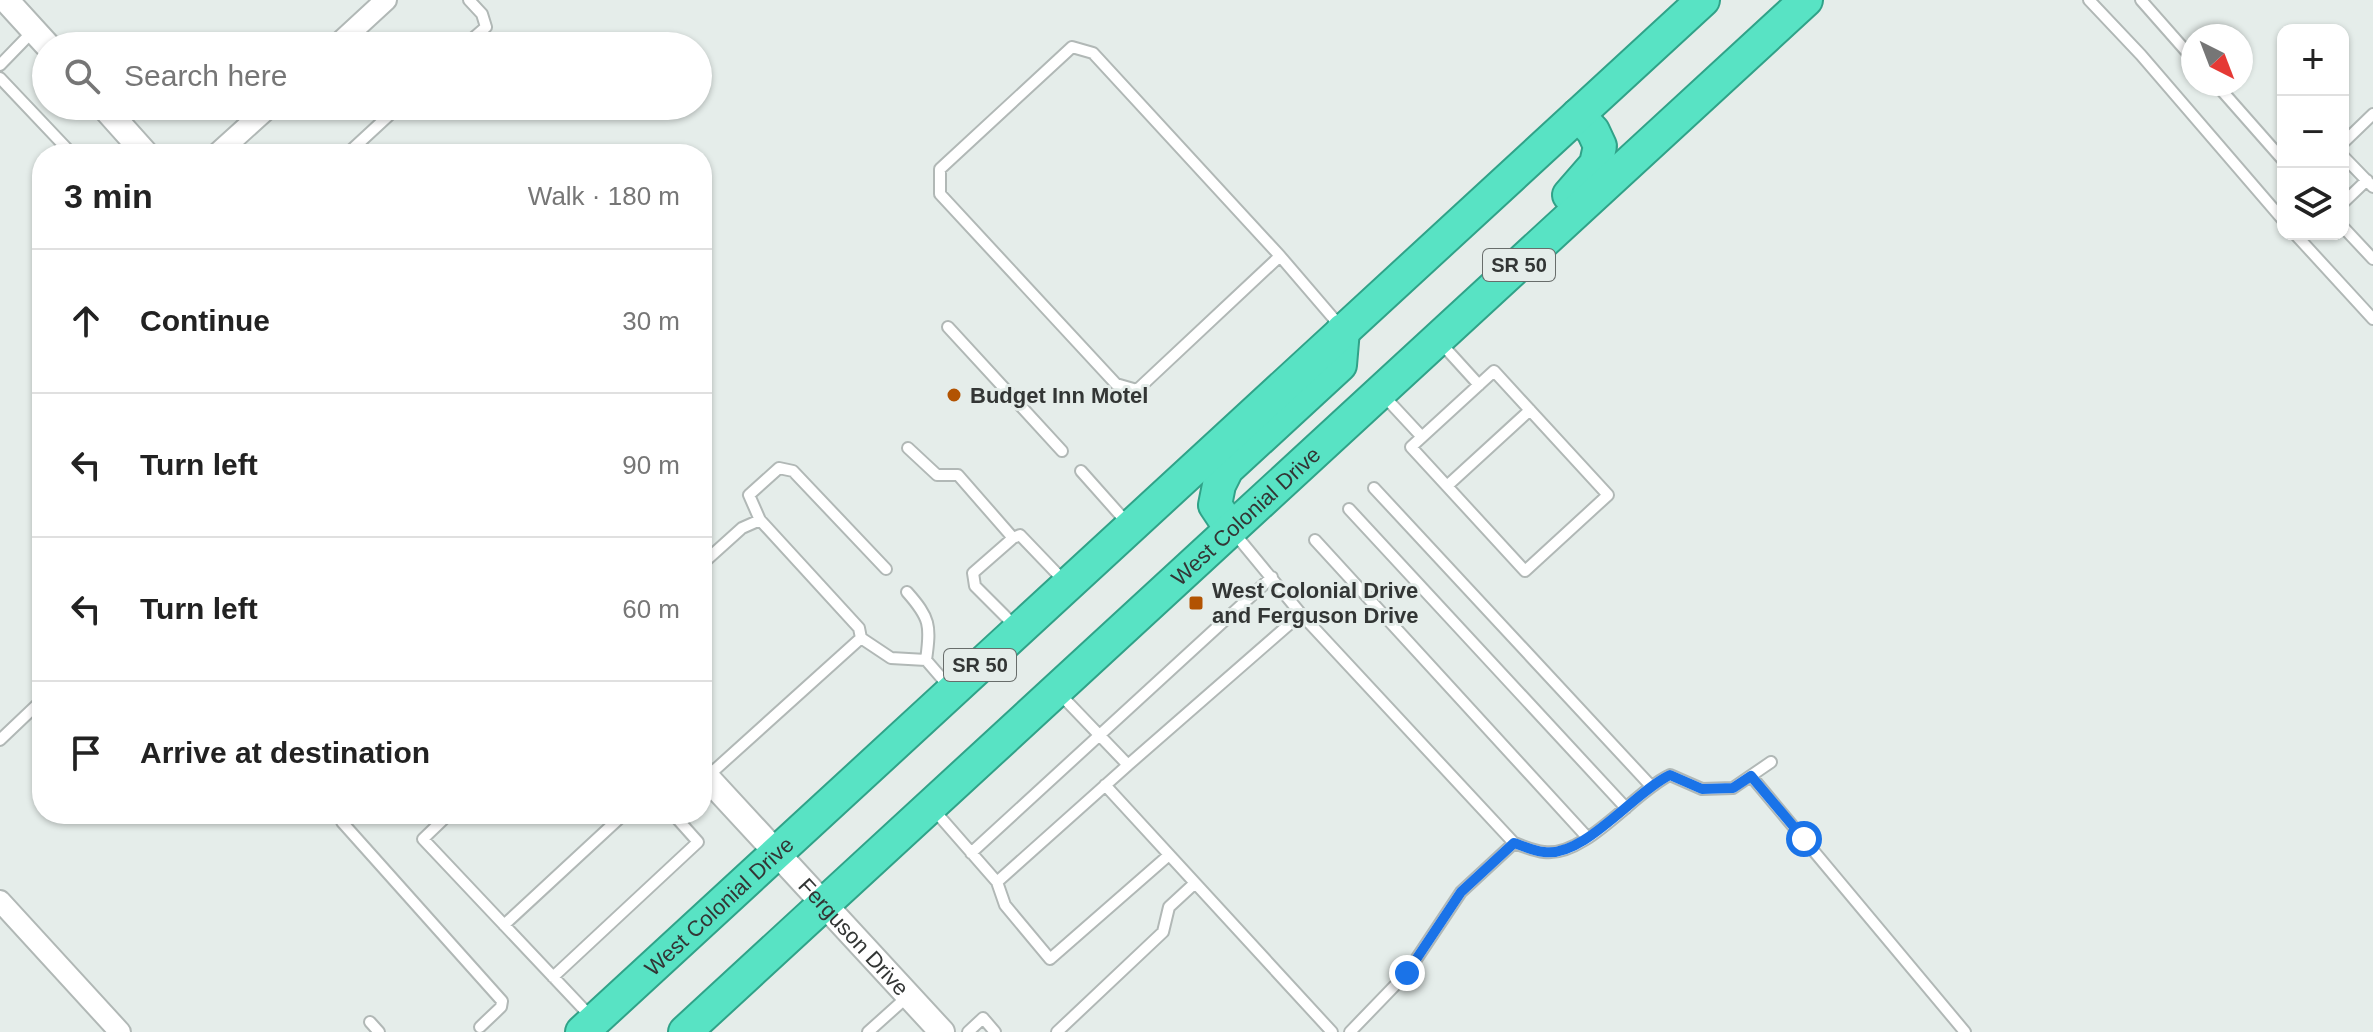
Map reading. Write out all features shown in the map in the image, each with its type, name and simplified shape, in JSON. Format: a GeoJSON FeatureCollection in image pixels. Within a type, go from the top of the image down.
{"type":"FeatureCollection","features":[{"type":"Feature","properties":{"kind":"highway","name":"West Colonial Drive"},"geometry":{"type":"LineString","coordinates":[[685,1032],[1806,0]]}},
{"type":"Feature","properties":{"kind":"highway","name":"West Colonial Drive"},"geometry":{"type":"LineString","coordinates":[[588,1026],[1578,115],[1690,7]]}},
{"type":"Feature","properties":{"kind":"highway"},"geometry":{"type":"LineString","coordinates":[[1463,316],[1472,287],[1580,184],[1596,164],[1600,146],[1593,131],[1578,115]]}},
{"type":"Feature","properties":{"kind":"highway"},"geometry":{"type":"LineString","coordinates":[[1231,529],[1215,505],[1219,485],[1227,469],[1340,365],[1343,330]]}},
{"type":"Feature","properties":{"kind":"street"},"geometry":{"type":"LineString","coordinates":[[6,0],[35,32]]}},
{"type":"Feature","properties":{"kind":"street"},"geometry":{"type":"LineString","coordinates":[[351,32],[386,0]]}},
{"type":"Feature","properties":{"kind":"street"},"geometry":{"type":"LineString","coordinates":[[116,120],[137,144]]}},
{"type":"Feature","properties":{"kind":"street"},"geometry":{"type":"LineString","coordinates":[[232,144],[256,120]]}},
{"type":"Feature","properties":{"kind":"street","name":"Ferguson Drive"},"geometry":{"type":"LineString","coordinates":[[712,783],[942,1032]]}},
{"type":"Feature","properties":{"kind":"street"},"geometry":{"type":"LineString","coordinates":[[0,901],[120,1032]]}},
{"type":"Feature","properties":{"kind":"lane"},"geometry":{"type":"LineString","coordinates":[[469,0],[482,14],[486,27],[480,32]]}},
{"type":"Feature","properties":{"kind":"lane"},"geometry":{"type":"LineString","coordinates":[[2089,0],[2141,55],[2277,213]]}},
{"type":"Feature","properties":{"kind":"lane"},"geometry":{"type":"LineString","coordinates":[[2141,0],[2181,45]]}},
{"type":"Feature","properties":{"kind":"lane"},"geometry":{"type":"LineString","coordinates":[[0,65],[32,44]]}},
{"type":"Feature","properties":{"kind":"lane"},"geometry":{"type":"LineString","coordinates":[[1280,256],[1137,390],[1116,384],[940,194],[940,169],[1072,47],[1093,53],[1280,256],[1343,330]]}},
{"type":"Feature","properties":{"kind":"lane"},"geometry":{"type":"LineString","coordinates":[[0,78],[32,112]]}},
{"type":"Feature","properties":{"kind":"lane"},"geometry":{"type":"LineString","coordinates":[[2227,96],[2277,153]]}},
{"type":"Feature","properties":{"kind":"lane"},"geometry":{"type":"LineString","coordinates":[[2349,137],[2373,114]]}},
{"type":"Feature","properties":{"kind":"lane"},"geometry":{"type":"LineString","coordinates":[[40,120],[63,144]]}},
{"type":"Feature","properties":{"kind":"lane"},"geometry":{"type":"LineString","coordinates":[[358,144],[384,120]]}},
{"type":"Feature","properties":{"kind":"lane"},"geometry":{"type":"LineString","coordinates":[[2349,162],[2370,184],[2349,199]]}},
{"type":"Feature","properties":{"kind":"lane"},"geometry":{"type":"LineString","coordinates":[[2349,233],[2373,259]]}},
{"type":"Feature","properties":{"kind":"lane"},"geometry":{"type":"LineString","coordinates":[[2301,240],[2373,319]]}},
{"type":"Feature","properties":{"kind":"lane"},"geometry":{"type":"LineString","coordinates":[[948,327],[1062,451]]}},
{"type":"Feature","properties":{"kind":"lane"},"geometry":{"type":"LineString","coordinates":[[1437,340],[1479,385]]}},
{"type":"Feature","properties":{"kind":"lane"},"geometry":{"type":"LineString","coordinates":[[1494,371],[1608,495],[1525,571],[1411,447],[1479,385],[1494,371]]}},
{"type":"Feature","properties":{"kind":"lane"},"geometry":{"type":"LineString","coordinates":[[1380,392],[1422,437]]}},
{"type":"Feature","properties":{"kind":"lane"},"geometry":{"type":"LineString","coordinates":[[1447,486],[1530,410]]}},
{"type":"Feature","properties":{"kind":"lane"},"geometry":{"type":"LineString","coordinates":[[908,448],[937,475],[958,475],[1013,538]]}},
{"type":"Feature","properties":{"kind":"lane"},"geometry":{"type":"LineString","coordinates":[[886,569],[793,471],[779,468],[749,495],[760,520],[859,628],[861,638],[891,658],[926,660],[953,690]]}},
{"type":"Feature","properties":{"kind":"lane"},"geometry":{"type":"LineString","coordinates":[[1081,471],[1130,526]]}},
{"type":"Feature","properties":{"kind":"lane"},"geometry":{"type":"LineString","coordinates":[[1374,488],[1651,786]]}},
{"type":"Feature","properties":{"kind":"lane"},"geometry":{"type":"LineString","coordinates":[[1349,509],[1626,808]]}},
{"type":"Feature","properties":{"kind":"lane"},"geometry":{"type":"LineString","coordinates":[[712,555],[742,528],[760,520]]}},
{"type":"Feature","properties":{"kind":"lane"},"geometry":{"type":"LineString","coordinates":[[1231,529],[1301,614],[1514,843],[1546,853],[1570,848],[1670,775],[1702,789],[1733,788],[1771,762]]}},
{"type":"Feature","properties":{"kind":"lane"},"geometry":{"type":"LineString","coordinates":[[1019,630],[975,586],[973,573],[1020,535],[1068,584]]}},
{"type":"Feature","properties":{"kind":"lane"},"geometry":{"type":"LineString","coordinates":[[1315,540],[1587,837]]}},
{"type":"Feature","properties":{"kind":"lane"},"geometry":{"type":"LineString","coordinates":[[971,853],[1272,577]]}},
{"type":"Feature","properties":{"kind":"lane"},"geometry":{"type":"LineString","coordinates":[[907,592],[926,614],[929,638],[926,660]]}},
{"type":"Feature","properties":{"kind":"lane"},"geometry":{"type":"LineString","coordinates":[[997,882],[1301,614]]}},
{"type":"Feature","properties":{"kind":"lane"},"geometry":{"type":"LineString","coordinates":[[712,767],[861,638]]}},
{"type":"Feature","properties":{"kind":"lane"},"geometry":{"type":"LineString","coordinates":[[1056,691],[1128,765]]}},
{"type":"Feature","properties":{"kind":"lane"},"geometry":{"type":"LineString","coordinates":[[0,740],[32,710]]}},
{"type":"Feature","properties":{"kind":"lane"},"geometry":{"type":"LineString","coordinates":[[1751,776],[1965,1032]]}},
{"type":"Feature","properties":{"kind":"lane"},"geometry":{"type":"LineString","coordinates":[[1105,785],[1332,1032]]}},
{"type":"Feature","properties":{"kind":"lane"},"geometry":{"type":"LineString","coordinates":[[931,806],[997,882],[1005,905],[1050,959],[1169,855]]}},
{"type":"Feature","properties":{"kind":"lane"},"geometry":{"type":"LineString","coordinates":[[344,824],[502,1001],[501,1007],[480,1030]]}},
{"type":"Feature","properties":{"kind":"lane"},"geometry":{"type":"LineString","coordinates":[[439,824],[423,839],[553,977],[588,1026]]}},
{"type":"Feature","properties":{"kind":"lane"},"geometry":{"type":"LineString","coordinates":[[504,925],[613,824]]}},
{"type":"Feature","properties":{"kind":"lane"},"geometry":{"type":"LineString","coordinates":[[553,977],[698,842],[682,824]]}},
{"type":"Feature","properties":{"kind":"lane"},"geometry":{"type":"LineString","coordinates":[[1352,1031],[1407,973],[1461,892],[1514,843]]}},
{"type":"Feature","properties":{"kind":"lane"},"geometry":{"type":"LineString","coordinates":[[1057,1032],[1163,932],[1169,907],[1195,883]]}},
{"type":"Feature","properties":{"kind":"lane"},"geometry":{"type":"LineString","coordinates":[[868,1032],[908,995]]}},
{"type":"Feature","properties":{"kind":"lane"},"geometry":{"type":"LineString","coordinates":[[968,1032],[983,1018],[995,1032]]}},
{"type":"Feature","properties":{"kind":"lane"},"geometry":{"type":"LineString","coordinates":[[370,1022],[379,1032]]}},
{"type":"Feature","properties":{"kind":"place","name":"Budget Inn Motel"},"geometry":{"type":"Point","coordinates":[954,395]}},
{"type":"Feature","properties":{"kind":"place","name":"West Colonial Drive and Ferguson Drive"},"geometry":{"type":"Point","coordinates":[1196,603]}},
{"type":"Feature","properties":{"kind":"route"},"geometry":{"type":"LineString","coordinates":[[1407,973],[1461,892],[1514,843],[1546,853],[1570,848],[1608,823],[1657,781],[1670,775],[1702,789],[1733,788],[1751,776],[1804,839]]}}]}
